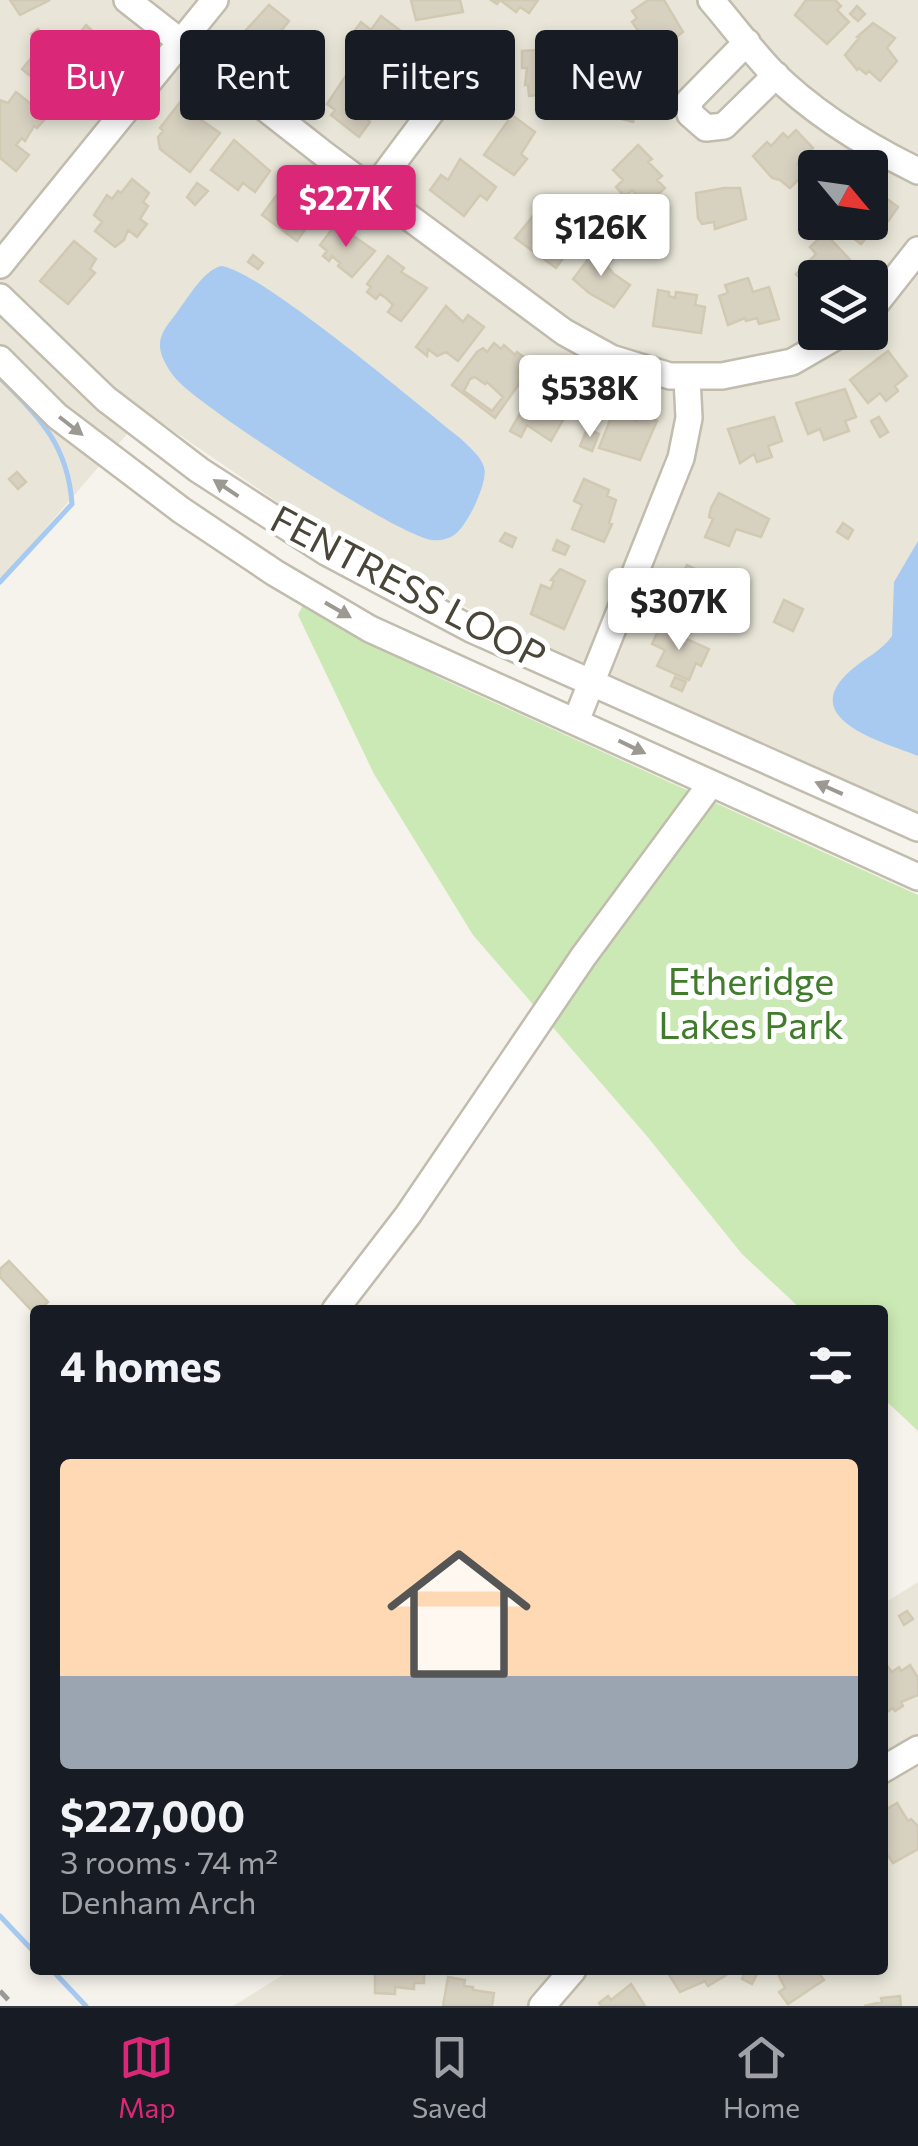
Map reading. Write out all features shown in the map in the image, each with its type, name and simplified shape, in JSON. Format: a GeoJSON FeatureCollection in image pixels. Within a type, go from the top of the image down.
{"type":"FeatureCollection","features":[{"type":"Feature","properties":{"kind":"street"},"geometry":{"type":"LineString","coordinates":[[127,0],[373,190],[579,342],[640,370],[687,378],[776,367],[815,350]]}},
{"type":"Feature","properties":{"kind":"street"},"geometry":{"type":"LineString","coordinates":[[0,265],[215,0]]}},
{"type":"Feature","properties":{"kind":"street"},"geometry":{"type":"LineString","coordinates":[[711,0],[776,75],[844,130],[918,170]]}},
{"type":"Feature","properties":{"kind":"street"},"geometry":{"type":"LineString","coordinates":[[747,42],[688,101],[690,114],[706,128],[724,126],[776,75]]}},
{"type":"Feature","properties":{"kind":"street"},"geometry":{"type":"LineString","coordinates":[[373,190],[425,120]]}},
{"type":"Feature","properties":{"kind":"street"},"geometry":{"type":"LineString","coordinates":[[888,288],[918,250]]}},
{"type":"Feature","properties":{"kind":"street","name":"FENTRESS LOOP"},"geometry":{"type":"LineString","coordinates":[[0,297],[106,399],[199,470],[326,552],[470,628],[918,828]]}},
{"type":"Feature","properties":{"kind":"street","name":"FENTRESS LOOP"},"geometry":{"type":"LineString","coordinates":[[0,359],[57,416],[181,510],[275,573],[370,629],[918,877]]}},
{"type":"Feature","properties":{"kind":"street"},"geometry":{"type":"LineString","coordinates":[[576,720],[681,458],[689,418],[687,378]]}},
{"type":"Feature","properties":{"kind":"street"},"geometry":{"type":"LineString","coordinates":[[339,1305],[408,1215],[583,957],[710,785]]}},
{"type":"Feature","properties":{"kind":"street"},"geometry":{"type":"LineString","coordinates":[[888,1766],[918,1749]]}},
{"type":"Feature","properties":{"kind":"street"},"geometry":{"type":"LineString","coordinates":[[542,2006],[570,1975]]}},
{"type":"Feature","properties":{"kind":"shaded area"},"geometry":{"type":"Polygon","coordinates":[[[0,0],[918,0],[918,813],[507,628],[333,540],[146,412],[0,581],[0,0]]]}},
{"type":"Feature","properties":{"kind":"shaded area"},"geometry":{"type":"Polygon","coordinates":[[[918,1582],[918,2006],[233,2006],[283,1975],[888,1975],[888,1601],[918,1582]]]}},
{"type":"Feature","properties":{"kind":"green space","name":"Etheridge Lakes Park"},"geometry":{"type":"Polygon","coordinates":[[[303,605],[440,678],[918,895],[918,1431],[888,1403],[888,1305],[797,1305],[742,1254],[646,1135],[473,935],[374,774],[298,615],[303,605]]]}},
{"type":"Feature","properties":{"kind":"water"},"geometry":{"type":"Polygon","coordinates":[[[221,266],[241,273],[303,314],[477,455],[485,474],[480,493],[471,514],[454,535],[432,540],[382,518],[262,444],[176,379],[162,356],[162,334],[201,280],[221,266]]]}},
{"type":"Feature","properties":{"kind":"water"},"geometry":{"type":"Polygon","coordinates":[[[918,541],[918,756],[851,727],[833,703],[836,688],[850,671],[892,636],[894,582],[918,541]]]}},
{"type":"Feature","properties":{"kind":"building"},"geometry":{"type":"Polygon","coordinates":[[[10,0],[50,0],[20,15],[10,0]]]}},
{"type":"Feature","properties":{"kind":"building"},"geometry":{"type":"Polygon","coordinates":[[[411,0],[460,0],[463,12],[416,20],[411,0]]]}},
{"type":"Feature","properties":{"kind":"building"},"geometry":{"type":"Polygon","coordinates":[[[500,0],[538,0],[529,13],[520,7],[516,12],[500,0]]]}},
{"type":"Feature","properties":{"kind":"building"},"geometry":{"type":"Polygon","coordinates":[[[648,0],[664,0],[683,32],[678,36],[678,30],[638,30],[632,22],[637,18],[632,11],[648,0]]]}},
{"type":"Feature","properties":{"kind":"building"},"geometry":{"type":"Polygon","coordinates":[[[806,0],[835,0],[841,6],[837,10],[849,22],[827,44],[795,15],[806,0]]]}},
{"type":"Feature","properties":{"kind":"building"},"geometry":{"type":"Polygon","coordinates":[[[269,5],[289,21],[282,30],[246,30],[269,5]]]}},
{"type":"Feature","properties":{"kind":"building"},"geometry":{"type":"Polygon","coordinates":[[[857,6],[865,14],[858,21],[850,14],[857,6]]]}},
{"type":"Feature","properties":{"kind":"building"},"geometry":{"type":"Polygon","coordinates":[[[381,16],[399,30],[371,30],[381,16]]]}},
{"type":"Feature","properties":{"kind":"building"},"geometry":{"type":"Polygon","coordinates":[[[361,22],[371,30],[355,30],[361,22]]]}},
{"type":"Feature","properties":{"kind":"building"},"geometry":{"type":"Polygon","coordinates":[[[873,23],[895,38],[887,48],[897,61],[880,81],[869,71],[866,74],[857,70],[845,55],[873,23]]]}},
{"type":"Feature","properties":{"kind":"building"},"geometry":{"type":"Polygon","coordinates":[[[535,50],[535,95],[529,96],[525,85],[527,68],[522,68],[522,51],[535,50]]]}},
{"type":"Feature","properties":{"kind":"building"},"geometry":{"type":"Polygon","coordinates":[[[30,60],[29,75],[22,69],[30,60]]]}},
{"type":"Feature","properties":{"kind":"building"},"geometry":{"type":"Polygon","coordinates":[[[345,77],[345,120],[370,122],[359,137],[331,115],[335,110],[327,104],[345,77]]]}},
{"type":"Feature","properties":{"kind":"building"},"geometry":{"type":"Polygon","coordinates":[[[16,92],[30,103],[30,120],[44,120],[16,145],[29,155],[16,171],[0,158],[0,100],[8,103],[16,92]]]}},
{"type":"Feature","properties":{"kind":"building"},"geometry":{"type":"Polygon","coordinates":[[[180,102],[180,120],[201,120],[220,133],[190,172],[160,149],[160,128],[180,102]]]}},
{"type":"Feature","properties":{"kind":"building"},"geometry":{"type":"Polygon","coordinates":[[[515,117],[535,132],[521,154],[527,159],[514,175],[484,155],[508,120],[515,117]]]}},
{"type":"Feature","properties":{"kind":"building"},"geometry":{"type":"Polygon","coordinates":[[[796,130],[813,148],[798,150],[798,180],[790,188],[772,178],[753,156],[767,142],[771,146],[783,133],[788,138],[796,130]]]}},
{"type":"Feature","properties":{"kind":"building"},"geometry":{"type":"Polygon","coordinates":[[[234,140],[270,171],[255,192],[243,183],[238,190],[211,170],[234,140]]]}},
{"type":"Feature","properties":{"kind":"building"},"geometry":{"type":"Polygon","coordinates":[[[638,145],[652,159],[648,162],[662,176],[657,180],[665,188],[647,205],[632,190],[625,197],[616,187],[623,180],[613,170],[638,145]]]}},
{"type":"Feature","properties":{"kind":"building"},"geometry":{"type":"Polygon","coordinates":[[[460,159],[496,187],[487,200],[480,195],[464,216],[430,190],[441,175],[448,180],[460,159]]]}},
{"type":"Feature","properties":{"kind":"building"},"geometry":{"type":"Polygon","coordinates":[[[132,179],[149,193],[143,202],[148,206],[140,219],[147,224],[137,237],[128,230],[115,247],[95,231],[102,222],[94,215],[107,195],[112,199],[132,179]]]}},
{"type":"Feature","properties":{"kind":"building"},"geometry":{"type":"Polygon","coordinates":[[[287,181],[319,210],[297,241],[262,215],[287,181]]]}},
{"type":"Feature","properties":{"kind":"building"},"geometry":{"type":"Polygon","coordinates":[[[197,183],[208,191],[195,205],[187,197],[197,183]]]}},
{"type":"Feature","properties":{"kind":"building"},"geometry":{"type":"Polygon","coordinates":[[[740,188],[746,219],[715,229],[714,222],[702,224],[696,193],[740,188]]]}},
{"type":"Feature","properties":{"kind":"building"},"geometry":{"type":"Polygon","coordinates":[[[888,200],[898,207],[888,220],[888,200]]]}},
{"type":"Feature","properties":{"kind":"building"},"geometry":{"type":"Polygon","coordinates":[[[533,216],[556,229],[561,223],[573,233],[565,243],[571,247],[556,268],[515,238],[533,216]]]}},
{"type":"Feature","properties":{"kind":"building"},"geometry":{"type":"Polygon","coordinates":[[[336,224],[375,251],[352,277],[332,256],[329,261],[323,256],[327,251],[320,245],[336,224]]]}},
{"type":"Feature","properties":{"kind":"building"},"geometry":{"type":"Polygon","coordinates":[[[818,240],[832,240],[850,260],[810,260],[816,254],[810,247],[818,240]]]}},
{"type":"Feature","properties":{"kind":"building"},"geometry":{"type":"Polygon","coordinates":[[[74,241],[96,259],[90,269],[95,273],[68,304],[40,281],[74,241]]]}},
{"type":"Feature","properties":{"kind":"building"},"geometry":{"type":"Polygon","coordinates":[[[596,249],[612,260],[607,266],[614,274],[630,285],[614,307],[573,279],[596,249]]]}},
{"type":"Feature","properties":{"kind":"building"},"geometry":{"type":"Polygon","coordinates":[[[253,255],[263,263],[258,269],[248,262],[253,255]]]}},
{"type":"Feature","properties":{"kind":"building"},"geometry":{"type":"Polygon","coordinates":[[[388,256],[404,268],[401,272],[427,288],[401,321],[388,312],[393,305],[386,298],[380,294],[376,299],[367,292],[371,287],[367,284],[388,256]]]}},
{"type":"Feature","properties":{"kind":"building"},"geometry":{"type":"Polygon","coordinates":[[[748,278],[753,292],[769,287],[779,319],[759,324],[757,318],[745,318],[728,325],[719,296],[728,293],[725,285],[748,278]]]}},
{"type":"Feature","properties":{"kind":"building"},"geometry":{"type":"Polygon","coordinates":[[[658,290],[675,298],[676,292],[697,295],[695,305],[705,307],[701,333],[653,326],[658,290]]]}},
{"type":"Feature","properties":{"kind":"building"},"geometry":{"type":"Polygon","coordinates":[[[446,306],[463,322],[468,315],[484,327],[458,361],[446,352],[437,356],[428,349],[427,356],[416,347],[446,306]]]}},
{"type":"Feature","properties":{"kind":"building"},"geometry":{"type":"Polygon","coordinates":[[[494,343],[501,349],[504,345],[533,364],[495,418],[452,385],[477,352],[483,348],[487,352],[494,343]],[[475,377],[464,391],[492,411],[503,397],[475,377]]]}},
{"type":"Feature","properties":{"kind":"building"},"geometry":{"type":"Polygon","coordinates":[[[888,351],[907,376],[886,401],[880,393],[868,403],[850,380],[888,351]]]}},
{"type":"Feature","properties":{"kind":"building"},"geometry":{"type":"Polygon","coordinates":[[[534,381],[560,387],[562,383],[579,392],[551,441],[527,425],[521,437],[510,431],[524,406],[522,398],[534,381]]]}},
{"type":"Feature","properties":{"kind":"building"},"geometry":{"type":"Polygon","coordinates":[[[845,389],[856,417],[845,421],[849,431],[824,440],[820,429],[808,434],[796,403],[845,389]]]}},
{"type":"Feature","properties":{"kind":"building"},"geometry":{"type":"Polygon","coordinates":[[[614,410],[636,421],[639,413],[657,421],[640,460],[599,448],[614,410]]]}},
{"type":"Feature","properties":{"kind":"building"},"geometry":{"type":"Polygon","coordinates":[[[774,417],[782,441],[768,446],[772,457],[757,462],[754,454],[740,463],[728,429],[774,417]]]}},
{"type":"Feature","properties":{"kind":"building"},"geometry":{"type":"Polygon","coordinates":[[[879,417],[888,432],[880,437],[871,421],[879,417]]]}},
{"type":"Feature","properties":{"kind":"building"},"geometry":{"type":"Polygon","coordinates":[[[587,429],[599,434],[592,451],[580,446],[587,429]]]}},
{"type":"Feature","properties":{"kind":"building"},"geometry":{"type":"Polygon","coordinates":[[[17,472],[26,482],[18,489],[9,479],[17,472]]]}},
{"type":"Feature","properties":{"kind":"building"},"geometry":{"type":"Polygon","coordinates":[[[584,479],[609,490],[607,496],[616,500],[604,542],[572,529],[582,505],[574,501],[584,479]]]}},
{"type":"Feature","properties":{"kind":"building"},"geometry":{"type":"Polygon","coordinates":[[[719,493],[769,519],[761,537],[736,529],[729,546],[705,537],[713,519],[709,517],[711,508],[719,493]]]}},
{"type":"Feature","properties":{"kind":"building"},"geometry":{"type":"Polygon","coordinates":[[[843,523],[853,530],[848,539],[837,532],[843,523]]]}},
{"type":"Feature","properties":{"kind":"building"},"geometry":{"type":"Polygon","coordinates":[[[505,533],[516,538],[512,547],[500,541],[505,533]]]}},
{"type":"Feature","properties":{"kind":"building"},"geometry":{"type":"Polygon","coordinates":[[[557,540],[569,546],[565,555],[553,550],[557,540]]]}},
{"type":"Feature","properties":{"kind":"building"},"geometry":{"type":"Polygon","coordinates":[[[687,565],[720,581],[714,596],[718,599],[716,605],[711,604],[706,614],[682,604],[691,589],[678,583],[687,565]]]}},
{"type":"Feature","properties":{"kind":"building"},"geometry":{"type":"Polygon","coordinates":[[[560,569],[585,581],[564,629],[531,614],[541,585],[551,589],[551,580],[560,569]]]}},
{"type":"Feature","properties":{"kind":"building"},"geometry":{"type":"Polygon","coordinates":[[[784,600],[803,609],[793,631],[774,622],[784,600]]]}},
{"type":"Feature","properties":{"kind":"building"},"geometry":{"type":"Polygon","coordinates":[[[660,627],[709,649],[701,666],[696,663],[689,680],[657,666],[665,650],[652,644],[660,627]]]}},
{"type":"Feature","properties":{"kind":"building"},"geometry":{"type":"Polygon","coordinates":[[[675,677],[686,682],[682,691],[671,686],[675,677]]]}},
{"type":"Feature","properties":{"kind":"building"},"geometry":{"type":"Polygon","coordinates":[[[9,1261],[48,1302],[30,1305],[30,1309],[0,1277],[0,1269],[9,1261]]]}},
{"type":"Feature","properties":{"kind":"building"},"geometry":{"type":"Polygon","coordinates":[[[907,1611],[913,1619],[904,1625],[899,1616],[907,1611]]]}},
{"type":"Feature","properties":{"kind":"building"},"geometry":{"type":"Polygon","coordinates":[[[910,1665],[918,1678],[918,1695],[901,1702],[903,1706],[895,1711],[893,1708],[888,1711],[888,1667],[892,1672],[899,1667],[901,1671],[910,1665]]]}},
{"type":"Feature","properties":{"kind":"building"},"geometry":{"type":"Polygon","coordinates":[[[897,1803],[908,1821],[911,1819],[918,1826],[918,1849],[893,1863],[888,1856],[888,1808],[897,1803]]]}},
{"type":"Feature","properties":{"kind":"building"},"geometry":{"type":"Polygon","coordinates":[[[375,1975],[424,1975],[424,1983],[414,1983],[414,1989],[395,1987],[395,1994],[375,1993],[375,1975]]]}},
{"type":"Feature","properties":{"kind":"building"},"geometry":{"type":"Polygon","coordinates":[[[669,1975],[726,1975],[708,1986],[705,1981],[680,1992],[669,1975]]]}},
{"type":"Feature","properties":{"kind":"building"},"geometry":{"type":"Polygon","coordinates":[[[744,1975],[756,1975],[752,1984],[742,1979],[744,1975]]]}},
{"type":"Feature","properties":{"kind":"building"},"geometry":{"type":"Polygon","coordinates":[[[778,1975],[820,1975],[824,1980],[788,2004],[779,1992],[785,1988],[778,1975]]]}},
{"type":"Feature","properties":{"kind":"building"},"geometry":{"type":"Polygon","coordinates":[[[448,1977],[465,1980],[464,1986],[473,1990],[494,1993],[492,2006],[443,2006],[448,1977]]]}},
{"type":"Feature","properties":{"kind":"building"},"geometry":{"type":"Polygon","coordinates":[[[631,1984],[645,2006],[599,2003],[608,1996],[611,2000],[631,1984]]]}},
{"type":"Feature","properties":{"kind":"building"},"geometry":{"type":"Polygon","coordinates":[[[900,1996],[901,2006],[864,2006],[882,2002],[881,1998],[900,1996]]]}},
{"type":"Feature","properties":{"kind":"waterway"},"geometry":{"type":"LineString","coordinates":[[0,378],[50,434],[65,465],[72,504],[0,582]]}},
{"type":"Feature","properties":{"kind":"waterway"},"geometry":{"type":"LineString","coordinates":[[0,1916],[30,1948]]}},
{"type":"Feature","properties":{"kind":"waterway"},"geometry":{"type":"LineString","coordinates":[[57,1975],[86,2006]]}},
{"type":"Feature","properties":{"kind":"railway"},"geometry":{"type":"LineString","coordinates":[[0,1991],[14,2006]]}}]}
